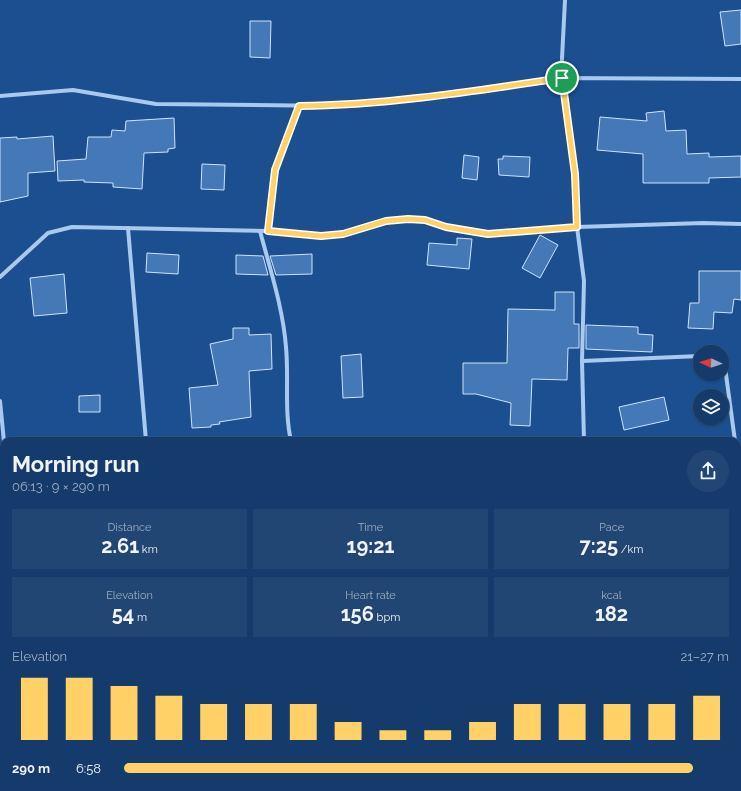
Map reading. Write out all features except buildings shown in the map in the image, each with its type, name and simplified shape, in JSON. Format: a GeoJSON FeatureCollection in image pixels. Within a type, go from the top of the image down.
{"type":"FeatureCollection","features":[{"type":"Feature","properties":{"kind":"street"},"geometry":{"type":"LineString","coordinates":[[565,0],[562,78],[575,174],[577,227],[584,281],[582,362],[584,437]]}},
{"type":"Feature","properties":{"kind":"street"},"geometry":{"type":"LineString","coordinates":[[0,96],[73,90],[156,104],[337,106],[418,100],[562,78],[741,79]]}},
{"type":"Feature","properties":{"kind":"street"},"geometry":{"type":"LineString","coordinates":[[268,231],[275,170],[299,106]]}},
{"type":"Feature","properties":{"kind":"street"},"geometry":{"type":"LineString","coordinates":[[0,277],[48,233],[72,227],[268,231],[321,236],[343,234],[386,221],[408,219],[425,220],[446,227],[488,234],[577,227],[703,222],[741,224]]}},
{"type":"Feature","properties":{"kind":"street"},"geometry":{"type":"LineString","coordinates":[[128,228],[146,437]]}},
{"type":"Feature","properties":{"kind":"street"},"geometry":{"type":"LineString","coordinates":[[260,231],[278,301],[286,347],[287,422],[290,437]]}},
{"type":"Feature","properties":{"kind":"street"},"geometry":{"type":"LineString","coordinates":[[582,362],[693,356]]}},
{"type":"Feature","properties":{"kind":"street"},"geometry":{"type":"LineString","coordinates":[[728,381],[734,437]]}},
{"type":"Feature","properties":{"kind":"street"},"geometry":{"type":"LineString","coordinates":[[0,401],[4,437]]}},
{"type":"Feature","properties":{"kind":"route"},"geometry":{"type":"LineString","coordinates":[[562,78],[575,174],[577,227],[488,234],[446,227],[425,220],[408,219],[386,221],[343,234],[321,236],[268,231],[275,170],[299,106],[337,106],[418,100],[562,78]]}}]}
